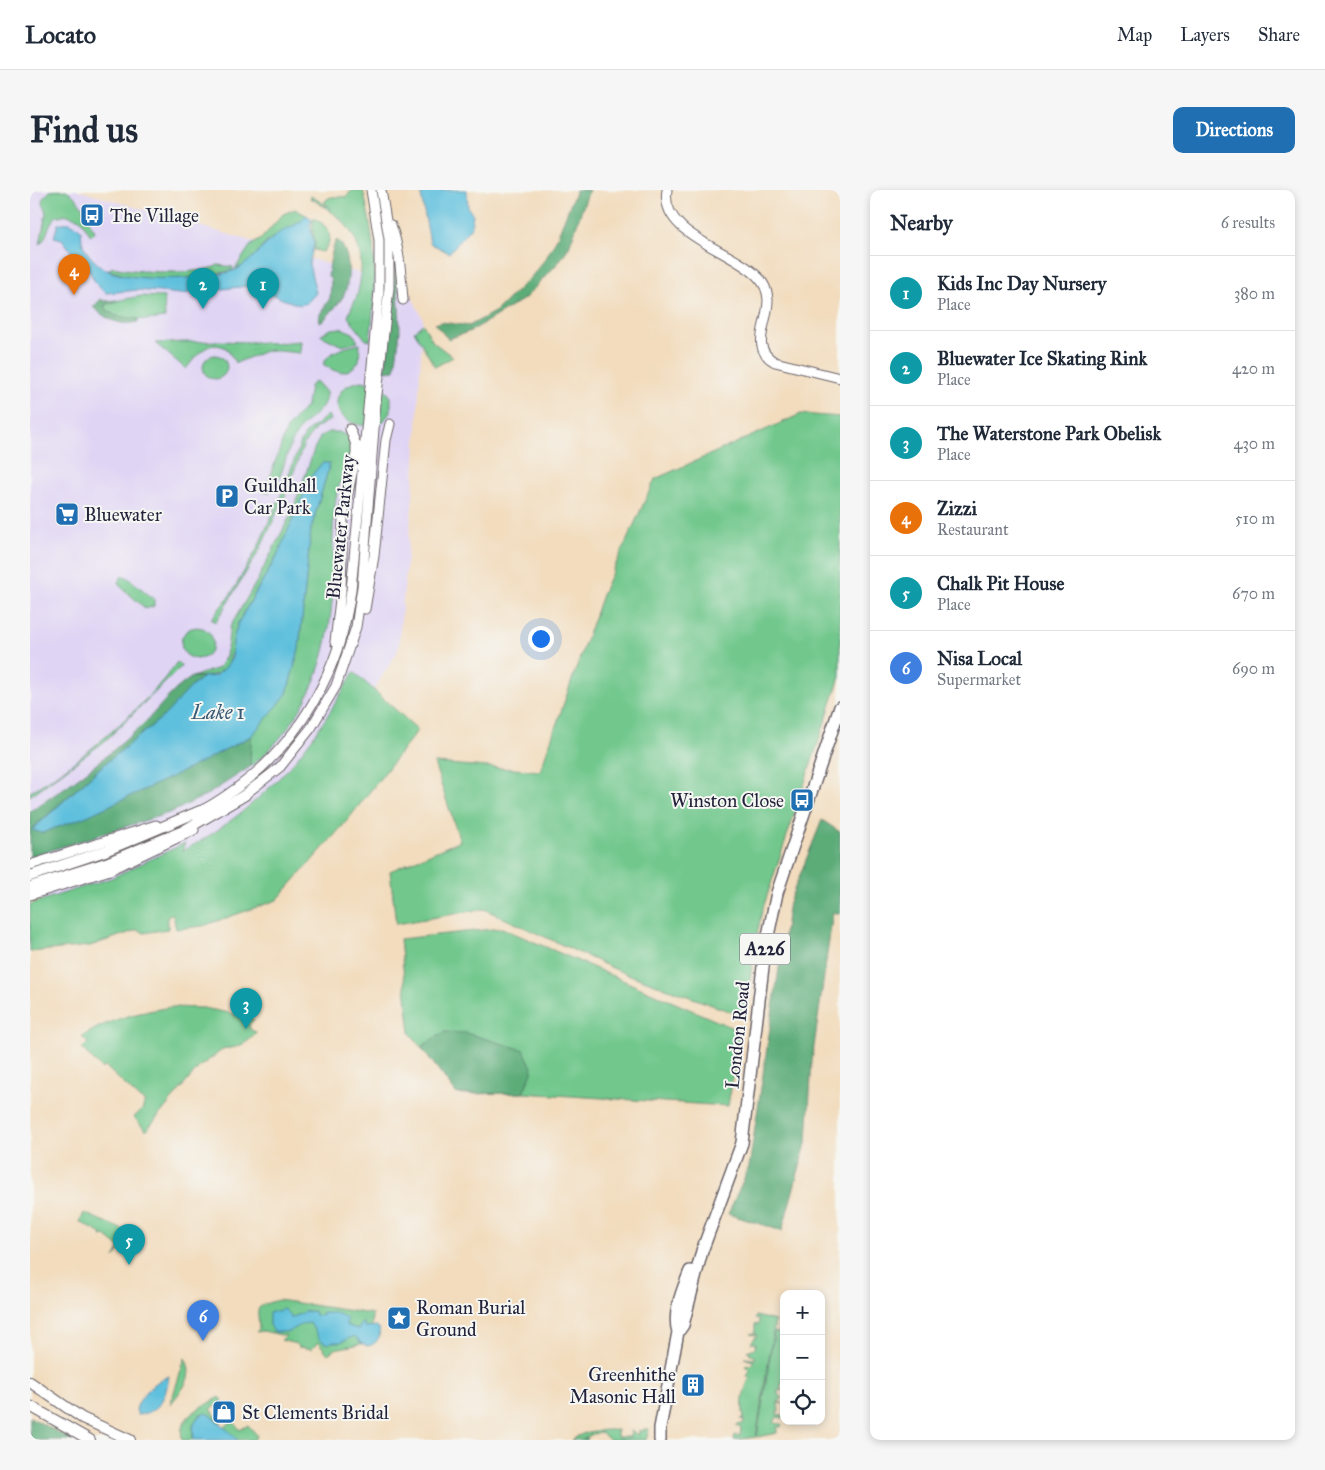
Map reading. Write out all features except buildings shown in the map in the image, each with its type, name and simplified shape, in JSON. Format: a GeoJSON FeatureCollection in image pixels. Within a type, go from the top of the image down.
{"type":"FeatureCollection","features":[{"type":"Feature","properties":{"kind":"main road","name":"London Road"},"geometry":{"type":"LineString","coordinates":[[660,1440],[660,1428],[678,1332],[683,1325],[702,1251],[742,1142],[765,950],[777,893],[840,707]]}},
{"type":"Feature","properties":{"kind":"main road"},"geometry":{"type":"LineString","coordinates":[[30,887],[106,863],[182,831],[245,795]]}},
{"type":"Feature","properties":{"kind":"main road"},"geometry":{"type":"LineString","coordinates":[[30,876],[104,851],[200,811]]}},
{"type":"Feature","properties":{"kind":"main road"},"geometry":{"type":"LineString","coordinates":[[30,1382],[82,1418],[130,1440]]}},
{"type":"Feature","properties":{"kind":"main road"},"geometry":{"type":"LineString","coordinates":[[30,1406],[90,1440]]}},
{"type":"Feature","properties":{"kind":"main road","name":"London Road"},"geometry":{"type":"LineString","coordinates":[[654,1440],[660,1428]]}},
{"type":"Feature","properties":{"kind":"street","name":"Bluewater Parkway"},"geometry":{"type":"LineString","coordinates":[[30,895],[110,870],[179,839],[214,818],[280,767],[311,728],[336,686],[350,647],[360,608],[377,319],[379,240],[371,190]]}},
{"type":"Feature","properties":{"kind":"street","name":"Bluewater Parkway"},"geometry":{"type":"LineString","coordinates":[[30,865],[200,811],[252,777],[282,749],[304,719],[330,669],[348,612],[388,313],[391,261],[381,190]]}},
{"type":"Feature","properties":{"kind":"street"},"geometry":{"type":"LineString","coordinates":[[667,190],[667,206],[676,222],[700,240],[746,267],[765,286],[769,297],[762,334],[762,352],[775,362],[840,378]]}},
{"type":"Feature","properties":{"kind":"street"},"geometry":{"type":"LineString","coordinates":[[385,209],[396,239],[403,300]]}},
{"type":"Feature","properties":{"kind":"street"},"geometry":{"type":"LineString","coordinates":[[336,686],[358,636],[365,607],[374,556],[386,440],[390,424]]}},
{"type":"Feature","properties":{"kind":"street"},"geometry":{"type":"LineString","coordinates":[[330,669],[340,614],[343,516],[356,454],[356,445],[350,429]]}},
{"type":"Feature","properties":{"kind":"shaded area"},"geometry":{"type":"Polygon","coordinates":[[[30,190],[77,190],[407,287],[423,319],[413,496],[398,651],[313,786],[196,882],[54,903],[30,897],[30,190]]]}},
{"type":"Feature","properties":{"kind":"green space"},"geometry":{"type":"Polygon","coordinates":[[[66,190],[80,203],[95,231],[91,236],[80,219],[64,214],[54,219],[40,244],[46,213],[42,199],[50,191],[66,190]]]}},
{"type":"Feature","properties":{"kind":"green space"},"geometry":{"type":"Polygon","coordinates":[[[352,190],[363,190],[371,229],[375,283],[370,341],[366,340],[348,317],[357,295],[361,275],[358,247],[346,225],[324,206],[310,198],[311,196],[332,209],[324,202],[327,199],[347,196],[352,190]]]}},
{"type":"Feature","properties":{"kind":"green space"},"geometry":{"type":"Polygon","coordinates":[[[576,190],[589,190],[569,247],[558,263],[524,299],[471,331],[448,339],[435,324],[441,322],[469,326],[496,311],[532,276],[546,258],[556,240],[576,190]]]}},
{"type":"Feature","properties":{"kind":"green space"},"geometry":{"type":"Polygon","coordinates":[[[295,209],[306,215],[304,219],[274,237],[248,262],[235,269],[250,246],[261,239],[283,214],[295,209]]]}},
{"type":"Feature","properties":{"kind":"green space"},"geometry":{"type":"Polygon","coordinates":[[[314,218],[324,225],[329,233],[329,242],[323,252],[314,250],[315,242],[312,226],[314,218]]]}},
{"type":"Feature","properties":{"kind":"green space"},"geometry":{"type":"Polygon","coordinates":[[[337,240],[342,245],[347,258],[348,275],[346,291],[341,300],[322,322],[319,322],[320,314],[330,298],[331,280],[328,277],[328,273],[332,251],[337,240]]]}},
{"type":"Feature","properties":{"kind":"green space"},"geometry":{"type":"Polygon","coordinates":[[[395,261],[397,261],[400,331],[395,370],[385,371],[393,303],[395,261]]]}},
{"type":"Feature","properties":{"kind":"green space"},"geometry":{"type":"Polygon","coordinates":[[[218,265],[233,267],[233,270],[186,278],[155,279],[123,275],[108,270],[113,267],[183,272],[197,271],[218,265]]]}},
{"type":"Feature","properties":{"kind":"green space"},"geometry":{"type":"Polygon","coordinates":[[[141,296],[164,297],[165,318],[146,320],[115,316],[105,308],[105,303],[141,296]]]}},
{"type":"Feature","properties":{"kind":"green space"},"geometry":{"type":"Polygon","coordinates":[[[101,299],[104,301],[117,300],[116,303],[105,304],[105,308],[115,316],[138,319],[138,322],[125,323],[114,321],[103,315],[93,307],[101,299]]]}},
{"type":"Feature","properties":{"kind":"green space"},"geometry":{"type":"Polygon","coordinates":[[[423,324],[433,342],[453,357],[435,367],[414,331],[423,324]]]}},
{"type":"Feature","properties":{"kind":"green space"},"geometry":{"type":"Polygon","coordinates":[[[341,328],[353,333],[358,342],[342,346],[320,335],[331,329],[341,328]]]}},
{"type":"Feature","properties":{"kind":"green space"},"geometry":{"type":"Polygon","coordinates":[[[218,341],[277,343],[301,341],[300,353],[268,350],[236,363],[226,348],[213,345],[198,354],[186,369],[155,343],[218,341]]]}},
{"type":"Feature","properties":{"kind":"green space"},"geometry":{"type":"Polygon","coordinates":[[[360,344],[359,361],[351,369],[342,372],[333,370],[323,364],[329,355],[334,352],[360,344]]]}},
{"type":"Feature","properties":{"kind":"green space"},"geometry":{"type":"Polygon","coordinates":[[[215,355],[224,358],[227,367],[224,376],[215,379],[206,376],[203,367],[206,358],[215,355]]]}},
{"type":"Feature","properties":{"kind":"green space"},"geometry":{"type":"Polygon","coordinates":[[[316,381],[326,392],[324,403],[295,436],[275,488],[269,492],[263,492],[261,486],[266,488],[287,428],[307,405],[310,386],[316,381]]]}},
{"type":"Feature","properties":{"kind":"green space"},"geometry":{"type":"Polygon","coordinates":[[[362,381],[382,386],[391,397],[391,412],[381,424],[365,426],[352,423],[343,417],[338,409],[337,400],[341,392],[349,385],[362,381]]]}},
{"type":"Feature","properties":{"kind":"green space"},"geometry":{"type":"Polygon","coordinates":[[[801,414],[840,417],[840,677],[762,911],[754,950],[745,1017],[619,971],[484,909],[396,924],[390,871],[460,841],[434,763],[540,771],[603,592],[655,479],[801,414]]]}},
{"type":"Feature","properties":{"kind":"green space"},"geometry":{"type":"Polygon","coordinates":[[[328,415],[330,420],[316,428],[304,444],[285,496],[259,551],[216,622],[211,619],[231,594],[257,549],[281,495],[301,442],[306,433],[328,415]]]}},
{"type":"Feature","properties":{"kind":"green space"},"geometry":{"type":"Polygon","coordinates":[[[328,432],[339,432],[349,437],[353,449],[337,492],[334,510],[333,587],[327,639],[321,663],[301,709],[270,749],[250,767],[251,736],[287,693],[299,649],[311,529],[330,463],[238,623],[228,663],[224,669],[217,673],[192,677],[218,668],[226,656],[230,627],[258,579],[293,510],[315,447],[321,436],[328,432]]]}},
{"type":"Feature","properties":{"kind":"green space"},"geometry":{"type":"Polygon","coordinates":[[[122,576],[127,577],[154,599],[154,606],[146,609],[120,586],[118,582],[122,576]]]}},
{"type":"Feature","properties":{"kind":"green space"},"geometry":{"type":"Polygon","coordinates":[[[197,627],[203,628],[208,632],[212,637],[212,649],[208,654],[203,658],[197,659],[191,658],[186,654],[182,649],[181,643],[182,637],[186,632],[191,628],[197,627]]]}},
{"type":"Feature","properties":{"kind":"green space"},"geometry":{"type":"Polygon","coordinates":[[[177,662],[182,666],[105,741],[30,796],[30,792],[89,750],[129,716],[164,679],[177,662]]]}},
{"type":"Feature","properties":{"kind":"green space"},"geometry":{"type":"Polygon","coordinates":[[[354,672],[418,730],[346,822],[277,900],[203,926],[176,929],[173,914],[168,915],[168,929],[144,933],[137,930],[90,946],[30,952],[30,904],[111,878],[185,843],[182,851],[232,820],[279,778],[304,749],[354,672]]]}},
{"type":"Feature","properties":{"kind":"green space"},"geometry":{"type":"Polygon","coordinates":[[[192,677],[203,677],[164,716],[101,767],[32,829],[42,833],[122,800],[251,736],[250,767],[210,793],[172,812],[30,857],[30,811],[73,782],[114,750],[140,727],[170,695],[192,677]]]}},
{"type":"Feature","properties":{"kind":"green space"},"geometry":{"type":"Polygon","coordinates":[[[822,820],[840,832],[840,914],[833,912],[812,1061],[807,1140],[782,1231],[728,1214],[749,1167],[789,902],[822,820]]]}},
{"type":"Feature","properties":{"kind":"green space"},"geometry":{"type":"Polygon","coordinates":[[[502,928],[740,1031],[728,1106],[523,1093],[457,1094],[410,1033],[400,939],[502,928]]]}},
{"type":"Feature","properties":{"kind":"green space"},"geometry":{"type":"Polygon","coordinates":[[[170,1007],[204,1008],[249,1017],[254,1020],[249,1025],[251,1030],[256,1032],[247,1042],[234,1048],[225,1048],[199,1067],[146,1131],[134,1117],[142,1110],[145,1101],[140,1099],[105,1066],[102,1069],[82,1049],[88,1043],[82,1037],[114,1021],[135,1014],[170,1007]]]}},
{"type":"Feature","properties":{"kind":"green space"},"geometry":{"type":"Polygon","coordinates":[[[444,1032],[466,1033],[524,1050],[533,1070],[523,1093],[457,1094],[421,1047],[444,1032]]]}},
{"type":"Feature","properties":{"kind":"green space"},"geometry":{"type":"Polygon","coordinates":[[[84,1213],[133,1234],[114,1258],[120,1248],[105,1236],[101,1237],[102,1234],[80,1222],[84,1213]]]}},
{"type":"Feature","properties":{"kind":"green space"},"geometry":{"type":"Polygon","coordinates":[[[278,1300],[372,1314],[371,1342],[335,1349],[328,1354],[318,1342],[312,1349],[298,1347],[296,1344],[281,1340],[286,1336],[263,1331],[256,1332],[259,1329],[259,1308],[264,1304],[278,1300]]]}},
{"type":"Feature","properties":{"kind":"green space"},"geometry":{"type":"Polygon","coordinates":[[[756,1316],[775,1321],[756,1437],[734,1440],[735,1435],[740,1436],[741,1428],[736,1426],[744,1423],[744,1420],[740,1419],[744,1418],[743,1397],[750,1378],[747,1377],[750,1370],[745,1366],[753,1364],[753,1361],[744,1358],[755,1359],[755,1356],[750,1355],[750,1352],[747,1351],[755,1348],[756,1343],[751,1343],[757,1335],[750,1334],[755,1333],[755,1324],[758,1325],[759,1320],[755,1319],[756,1316]]]}},
{"type":"Feature","properties":{"kind":"green space"},"geometry":{"type":"Polygon","coordinates":[[[774,1332],[780,1333],[780,1391],[778,1391],[778,1394],[780,1400],[778,1402],[780,1403],[778,1403],[779,1411],[776,1414],[780,1415],[780,1418],[777,1417],[774,1423],[782,1425],[781,1427],[777,1427],[777,1433],[757,1437],[774,1332]]]}},
{"type":"Feature","properties":{"kind":"green space"},"geometry":{"type":"Polygon","coordinates":[[[185,1358],[188,1365],[188,1378],[170,1405],[185,1358]]]}},
{"type":"Feature","properties":{"kind":"green space"},"geometry":{"type":"Polygon","coordinates":[[[220,1397],[223,1400],[211,1409],[224,1427],[233,1421],[240,1430],[248,1425],[257,1435],[254,1440],[238,1440],[211,1416],[200,1414],[193,1426],[193,1440],[182,1440],[183,1424],[187,1418],[199,1408],[220,1397]]]}},
{"type":"Feature","properties":{"kind":"green space"},"geometry":{"type":"Polygon","coordinates":[[[30,1417],[72,1440],[30,1440],[30,1417]]]}},
{"type":"Feature","properties":{"kind":"green space"},"geometry":{"type":"Polygon","coordinates":[[[644,1429],[649,1429],[646,1440],[610,1440],[600,1432],[583,1438],[588,1438],[587,1440],[572,1440],[587,1432],[605,1430],[617,1430],[617,1437],[630,1437],[631,1431],[639,1435],[639,1430],[644,1431],[644,1429]]]}},
{"type":"Feature","properties":{"kind":"water"},"geometry":{"type":"Polygon","coordinates":[[[420,190],[467,190],[468,208],[473,214],[471,227],[449,253],[430,243],[420,190]]]}},
{"type":"Feature","properties":{"kind":"water"},"geometry":{"type":"Polygon","coordinates":[[[306,215],[312,219],[310,225],[314,244],[309,264],[316,293],[307,303],[300,305],[282,299],[256,285],[181,294],[138,290],[106,293],[96,284],[89,270],[70,261],[71,251],[62,239],[54,237],[58,224],[65,223],[76,226],[81,230],[83,245],[91,258],[103,268],[114,273],[149,278],[192,278],[212,276],[239,268],[279,233],[297,223],[306,215]]]}},
{"type":"Feature","properties":{"kind":"water","name":"Lake 1"},"geometry":{"type":"Polygon","coordinates":[[[322,463],[330,463],[311,529],[299,649],[287,693],[278,705],[251,736],[188,769],[87,816],[42,833],[32,830],[101,767],[164,716],[194,684],[203,677],[215,676],[225,668],[232,658],[233,640],[238,623],[276,558],[312,475],[322,463]]]}},
{"type":"Feature","properties":{"kind":"water"},"geometry":{"type":"Polygon","coordinates":[[[284,1309],[291,1318],[304,1312],[314,1311],[315,1315],[322,1316],[322,1313],[336,1313],[347,1318],[346,1325],[358,1329],[363,1322],[365,1327],[376,1326],[379,1328],[379,1337],[374,1344],[368,1346],[362,1344],[355,1336],[329,1344],[321,1341],[310,1323],[302,1324],[289,1332],[274,1332],[269,1323],[269,1313],[284,1309]]]}},
{"type":"Feature","properties":{"kind":"water"},"geometry":{"type":"Polygon","coordinates":[[[169,1376],[161,1402],[152,1411],[138,1415],[136,1410],[144,1394],[159,1381],[169,1376]]]}},
{"type":"Feature","properties":{"kind":"water"},"geometry":{"type":"Polygon","coordinates":[[[205,1413],[216,1420],[238,1440],[194,1440],[194,1424],[198,1417],[205,1413]]]}},
{"type":"Feature","properties":{"kind":"place","name":"The Village"},"geometry":{"type":"Point","coordinates":[92,215]}},
{"type":"Feature","properties":{"kind":"place","name":"Zizzi"},"geometry":{"type":"Point","coordinates":[74,295]}},
{"type":"Feature","properties":{"kind":"place","name":"Bluewater Ice Skating Rink"},"geometry":{"type":"Point","coordinates":[203,309]}},
{"type":"Feature","properties":{"kind":"place","name":"Kids Inc Day Nursery"},"geometry":{"type":"Point","coordinates":[263,309]}},
{"type":"Feature","properties":{"kind":"place","name":"Guildhall Car Park"},"geometry":{"type":"Point","coordinates":[227,496]}},
{"type":"Feature","properties":{"kind":"place","name":"Bluewater"},"geometry":{"type":"Point","coordinates":[67,514]}},
{"type":"Feature","properties":{"kind":"place","name":"Winston Close"},"geometry":{"type":"Point","coordinates":[802,800]}},
{"type":"Feature","properties":{"kind":"place","name":"The Waterstone Park Obelisk"},"geometry":{"type":"Point","coordinates":[246,1029]}},
{"type":"Feature","properties":{"kind":"place","name":"Chalk Pit House"},"geometry":{"type":"Point","coordinates":[129,1265]}},
{"type":"Feature","properties":{"kind":"place","name":"Roman Burial Ground"},"geometry":{"type":"Point","coordinates":[399,1318]}},
{"type":"Feature","properties":{"kind":"place","name":"Nisa Local"},"geometry":{"type":"Point","coordinates":[203,1341]}},
{"type":"Feature","properties":{"kind":"place","name":"Greenhithe Masonic Hall"},"geometry":{"type":"Point","coordinates":[693,1385]}},
{"type":"Feature","properties":{"kind":"place","name":"St Clements Bridal"},"geometry":{"type":"Point","coordinates":[224,1412]}}]}
